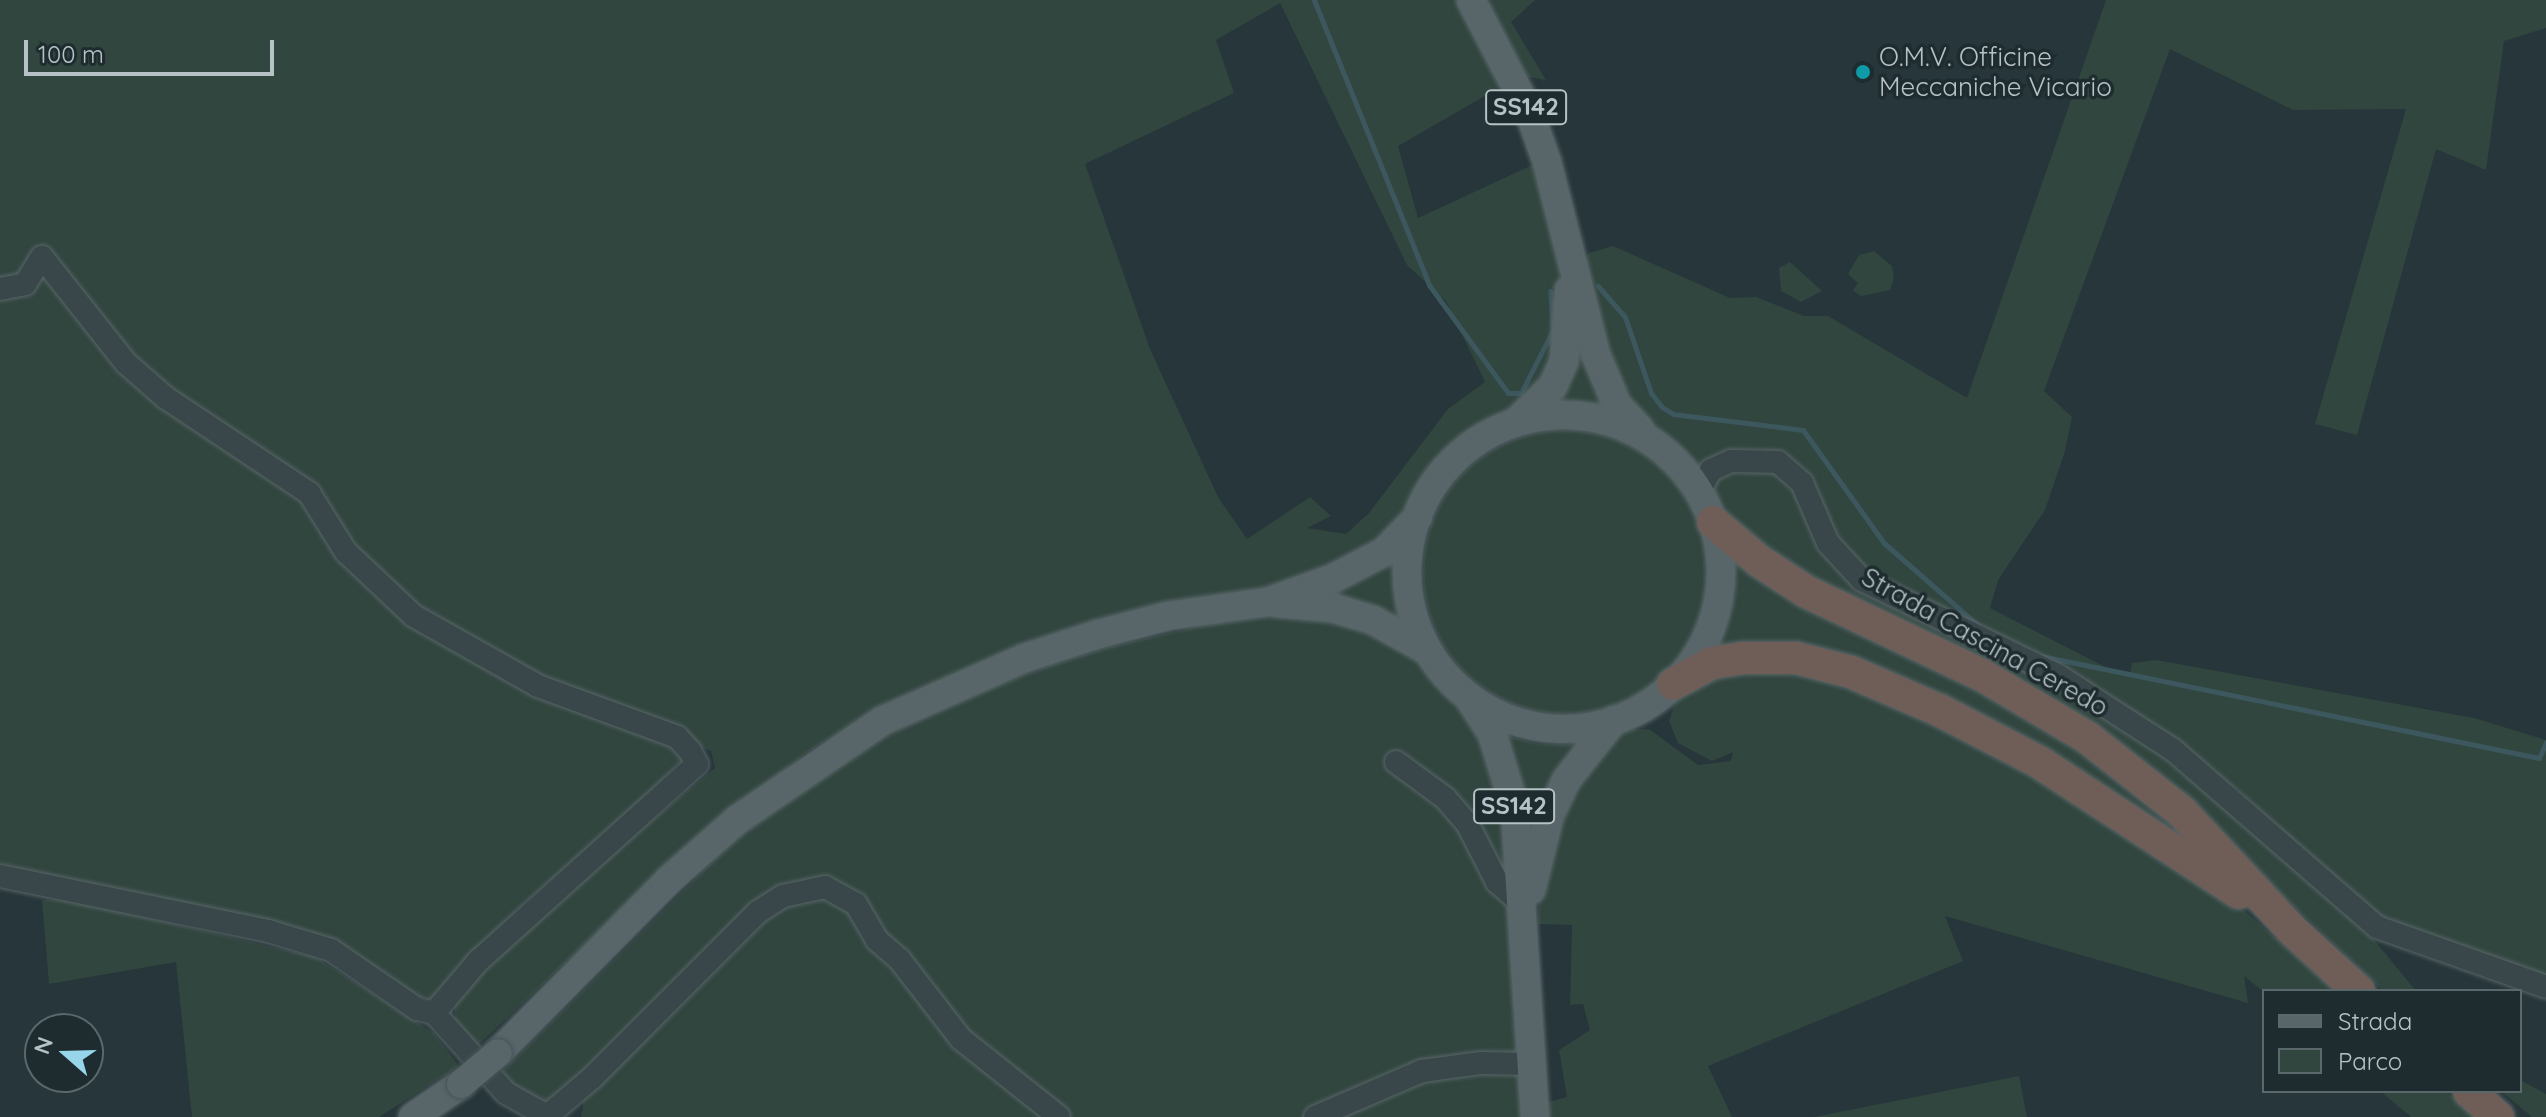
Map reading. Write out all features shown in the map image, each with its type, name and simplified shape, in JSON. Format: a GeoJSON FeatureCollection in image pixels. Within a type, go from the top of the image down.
{"type":"FeatureCollection","features":[{"type":"Feature","properties":{"kind":"highway"},"geometry":{"type":"LineString","coordinates":[[1713,522],[1759,561],[1807,592],[1982,675],[2088,738],[2182,812],[2291,929],[2357,989]]}},
{"type":"Feature","properties":{"kind":"highway"},"geometry":{"type":"LineString","coordinates":[[1673,684],[1712,663],[1768,656],[1838,669],[1894,688],[2111,806],[2291,929]]}},
{"type":"Feature","properties":{"kind":"highway"},"geometry":{"type":"LineString","coordinates":[[2471,1093],[2498,1117]]}},
{"type":"Feature","properties":{"kind":"main road","name":"SS142"},"geometry":{"type":"LineString","coordinates":[[1471,0],[1530,114],[1563,221],[1596,355],[1617,405],[1649,439]]}},
{"type":"Feature","properties":{"kind":"main road","name":"SS142"},"geometry":{"type":"LineString","coordinates":[[1515,423],[1553,386],[1564,361],[1570,295],[1563,221]]}},
{"type":"Feature","properties":{"kind":"main road"},"geometry":{"type":"LineString","coordinates":[[413,1117],[461,1084],[498,1053],[669,880],[737,820],[882,721],[1013,663],[1099,634],[1168,616],[1268,602],[1333,608],[1373,620],[1430,652],[1466,694],[1494,712],[1544,727],[1614,720],[1645,706],[1673,684],[1696,656],[1716,610],[1721,573],[1713,522],[1699,491],[1676,462],[1649,439],[1585,416],[1548,415],[1515,423],[1484,437],[1455,459],[1418,517],[1384,552],[1268,602]]}},
{"type":"Feature","properties":{"kind":"main road"},"geometry":{"type":"LineString","coordinates":[[1418,517],[1409,551],[1409,588],[1430,652]]}},
{"type":"Feature","properties":{"kind":"main road","name":"SS142"},"geometry":{"type":"LineString","coordinates":[[1466,694],[1492,733],[1515,808],[1535,1117]]}},
{"type":"Feature","properties":{"kind":"main road","name":"SS142"},"geometry":{"type":"LineString","coordinates":[[1523,917],[1550,814],[1567,779],[1614,720]]}},
{"type":"Feature","properties":{"kind":"street"},"geometry":{"type":"LineString","coordinates":[[0,289],[25,284],[42,257],[126,363],[166,398],[309,493],[346,552],[414,616],[538,686],[677,737],[697,764],[479,960],[434,1013]]}},
{"type":"Feature","properties":{"kind":"street","name":"Strada Cascina Ceredo"},"geometry":{"type":"LineString","coordinates":[[1699,491],[1711,470],[1731,461],[1778,462],[1802,483],[1828,543],[1862,580],[2057,675],[2172,749],[2377,927],[2546,987]]}},
{"type":"Feature","properties":{"kind":"street"},"geometry":{"type":"LineString","coordinates":[[1396,762],[1445,798],[1467,823],[1497,882],[1523,917]]}},
{"type":"Feature","properties":{"kind":"street"},"geometry":{"type":"LineString","coordinates":[[0,876],[268,931],[331,950],[417,1009],[434,1013],[506,1093],[547,1117],[592,1078],[758,912],[783,896],[825,887],[856,904],[877,940],[899,959],[961,1039],[1059,1117]]}},
{"type":"Feature","properties":{"kind":"street"},"geometry":{"type":"LineString","coordinates":[[1315,1117],[1422,1071],[1481,1063],[1532,1064]]}},
{"type":"Feature","properties":{"kind":"green space"},"geometry":{"type":"Polygon","coordinates":[[[0,0],[1460,0],[1504,85],[1398,146],[1418,218],[1537,163],[1559,245],[1561,335],[1538,392],[1448,451],[1425,475],[1389,534],[1361,553],[1272,588],[1149,606],[1071,629],[871,714],[806,753],[683,852],[474,1049],[455,1025],[455,1001],[535,918],[715,768],[711,751],[697,746],[690,751],[635,808],[526,901],[431,999],[415,996],[332,946],[0,866],[0,0]],[[1280,3],[1216,40],[1234,93],[1085,164],[1150,349],[1218,497],[1247,539],[1310,497],[1331,516],[1307,528],[1346,534],[1369,513],[1448,409],[1485,382],[1446,301],[1407,265],[1280,3]]]}},
{"type":"Feature","properties":{"kind":"green space"},"geometry":{"type":"Polygon","coordinates":[[[1481,0],[1535,0],[1511,22],[1546,80],[1523,76],[1481,0]]]}},
{"type":"Feature","properties":{"kind":"green space"},"geometry":{"type":"Polygon","coordinates":[[[2106,0],[2546,0],[2546,28],[2504,41],[2486,170],[2436,149],[2357,435],[2315,424],[2406,109],[2293,110],[2170,49],[2044,391],[2072,417],[2065,451],[2045,510],[1998,580],[1990,608],[2113,671],[2130,674],[2132,663],[2156,660],[2474,718],[2546,740],[2546,983],[2382,922],[2238,790],[2147,724],[1870,572],[1847,553],[1780,458],[1761,449],[1745,450],[1699,465],[1623,400],[1583,262],[1589,253],[1613,246],[1730,298],[1756,297],[1804,316],[1828,316],[1967,398],[2106,0]]]}},
{"type":"Feature","properties":{"kind":"green space"},"geometry":{"type":"Polygon","coordinates":[[[1874,251],[1892,266],[1894,278],[1890,290],[1861,296],[1853,290],[1858,283],[1848,274],[1859,255],[1874,251]]]}},
{"type":"Feature","properties":{"kind":"green space"},"geometry":{"type":"Polygon","coordinates":[[[1790,262],[1822,291],[1801,302],[1781,291],[1779,268],[1790,262]]]}},
{"type":"Feature","properties":{"kind":"green space"},"geometry":{"type":"Polygon","coordinates":[[[1578,331],[1604,406],[1557,402],[1578,331]]]}},
{"type":"Feature","properties":{"kind":"green space"},"geometry":{"type":"Polygon","coordinates":[[[1565,430],[1606,436],[1632,447],[1655,462],[1675,482],[1690,505],[1701,531],[1707,572],[1701,613],[1690,639],[1675,662],[1655,682],[1632,697],[1606,708],[1565,714],[1524,708],[1498,697],[1475,682],[1455,662],[1440,639],[1429,613],[1423,572],[1429,531],[1440,505],[1455,482],[1475,462],[1498,447],[1524,436],[1565,430]]]}},
{"type":"Feature","properties":{"kind":"green space"},"geometry":{"type":"Polygon","coordinates":[[[1759,464],[1795,481],[1826,550],[2172,755],[2357,919],[2414,989],[2381,989],[2189,807],[1734,528],[1714,496],[1715,483],[1723,470],[1759,464]]]}},
{"type":"Feature","properties":{"kind":"green space"},"geometry":{"type":"Polygon","coordinates":[[[1728,546],[2004,692],[2173,825],[2163,828],[1906,691],[1712,657],[1725,611],[1728,546]]]}},
{"type":"Feature","properties":{"kind":"green space"},"geometry":{"type":"Polygon","coordinates":[[[1399,551],[1398,591],[1406,623],[1320,598],[1399,551]]]}},
{"type":"Feature","properties":{"kind":"green space"},"geometry":{"type":"Polygon","coordinates":[[[1258,613],[1353,621],[1424,664],[1468,711],[1496,757],[1515,915],[1524,1117],[581,1117],[584,1099],[541,1102],[498,1076],[747,827],[895,728],[1032,671],[1108,647],[1258,613]]]}},
{"type":"Feature","properties":{"kind":"green space"},"geometry":{"type":"Polygon","coordinates":[[[1777,663],[1925,710],[2222,891],[2334,989],[2262,990],[2244,976],[2248,1003],[1945,916],[1963,961],[1708,1066],[1732,1117],[1546,1117],[1545,1103],[1567,1097],[1559,1050],[1590,1030],[1583,1004],[1570,1005],[1572,925],[1538,924],[1539,892],[1563,800],[1623,730],[1649,729],[1698,765],[1731,761],[1733,752],[1712,761],[1678,743],[1669,721],[1678,694],[1691,681],[1777,663]]]}},
{"type":"Feature","properties":{"kind":"green space"},"geometry":{"type":"Polygon","coordinates":[[[1505,735],[1537,744],[1576,745],[1534,834],[1529,832],[1505,735]]]}},
{"type":"Feature","properties":{"kind":"green space"},"geometry":{"type":"Polygon","coordinates":[[[64,899],[315,957],[434,1033],[459,1066],[379,1117],[192,1117],[176,962],[49,984],[42,900],[64,899]]]}},
{"type":"Feature","properties":{"kind":"green space"},"geometry":{"type":"Polygon","coordinates":[[[2019,1076],[2027,1117],[1814,1117],[1910,1098],[2019,1076]]]}},
{"type":"Feature","properties":{"kind":"green space"},"geometry":{"type":"Polygon","coordinates":[[[2522,1081],[2546,1094],[2546,1117],[2532,1117],[2503,1093],[2522,1093],[2522,1081]]]}},
{"type":"Feature","properties":{"kind":"green space"},"geometry":{"type":"Polygon","coordinates":[[[2382,1093],[2448,1093],[2475,1117],[2411,1117],[2382,1093]]]}},
{"type":"Feature","properties":{"kind":"waterway"},"geometry":{"type":"LineString","coordinates":[[1314,0],[1429,285],[1508,393],[1521,393],[1553,330],[1550,291]]}},
{"type":"Feature","properties":{"kind":"waterway"},"geometry":{"type":"LineString","coordinates":[[1598,286],[1625,317],[1651,393],[1662,407],[1673,414],[1803,430],[1884,543],[1980,627]]}},
{"type":"Feature","properties":{"kind":"waterway"},"geometry":{"type":"LineString","coordinates":[[2041,656],[2539,758],[2546,742]]}},
{"type":"Feature","properties":{"kind":"place","name":"O.M.V. Officine Meccaniche Vicario"},"geometry":{"type":"Point","coordinates":[1863,72]}}]}
